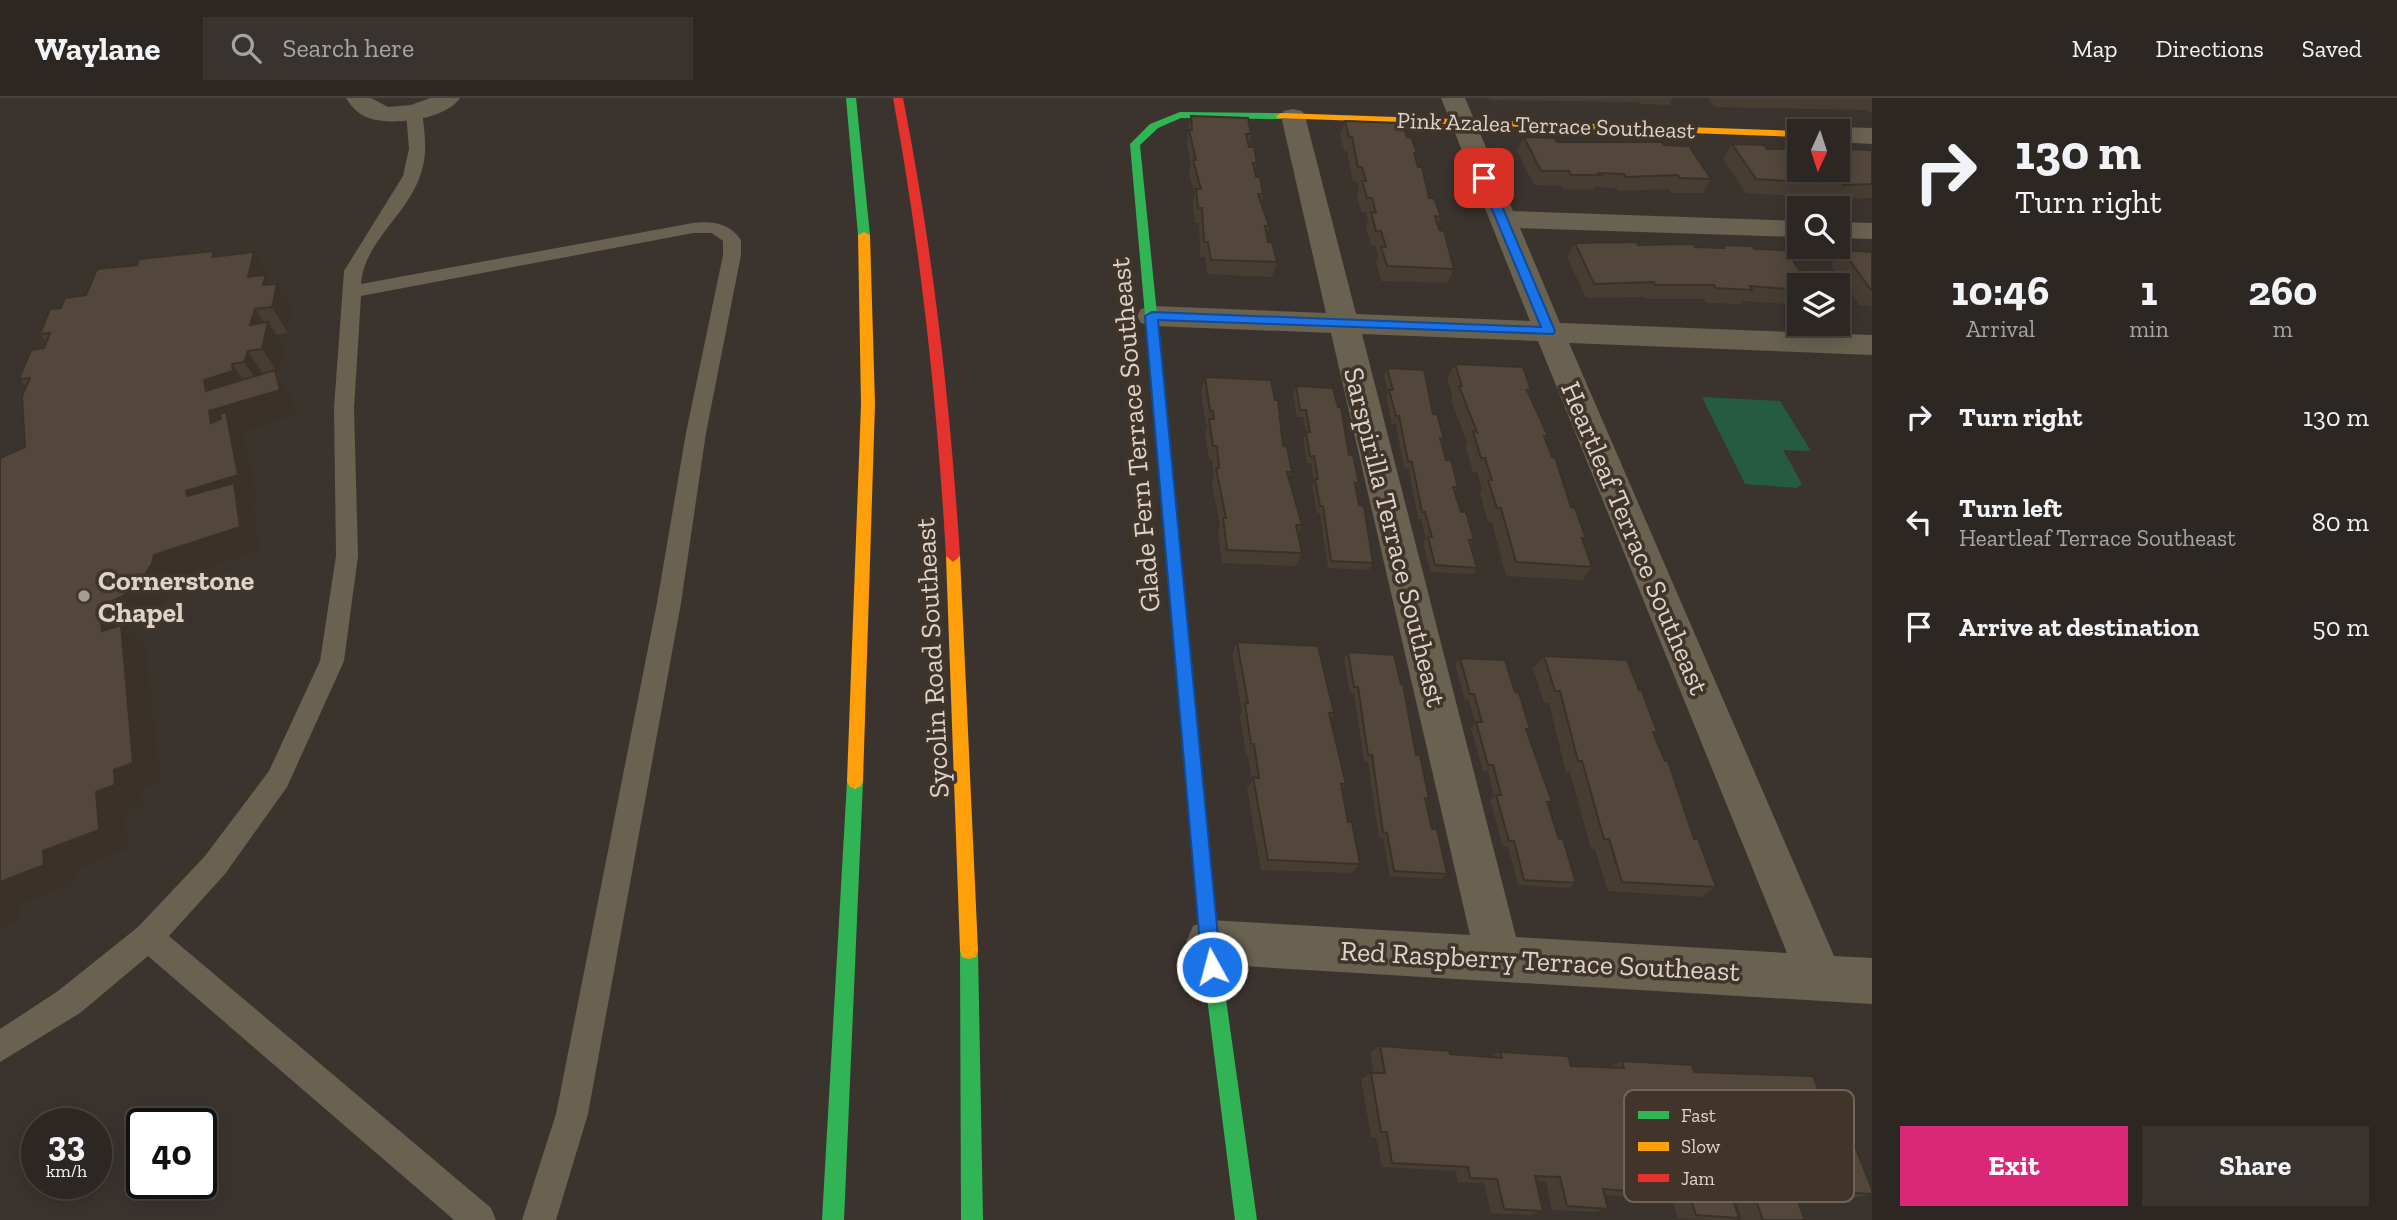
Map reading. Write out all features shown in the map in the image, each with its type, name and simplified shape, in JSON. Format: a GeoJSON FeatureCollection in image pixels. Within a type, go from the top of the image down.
{"type":"FeatureCollection","features":[{"type":"Feature","properties":{"kind":"main road"},"geometry":{"type":"LineString","coordinates":[[833,1220],[857,745],[866,485],[867,303],[859,156],[850,98]]}},
{"type":"Feature","properties":{"kind":"main road","name":"Sycolin Road Southeast"},"geometry":{"type":"LineString","coordinates":[[898,98],[912,162],[934,310],[950,491],[967,841],[972,1220]]}},
{"type":"Feature","properties":{"kind":"main road","name":"Pink Azalea Terrace Southeast"},"geometry":{"type":"LineString","coordinates":[[1293,116],[1457,110],[1787,133]]}},
{"type":"Feature","properties":{"kind":"main road","name":"Glade Fern Terrace Southeast"},"geometry":{"type":"LineString","coordinates":[[1246,1220],[1209,942],[1135,144],[1154,126],[1180,115],[1293,116]]}},
{"type":"Feature","properties":{"kind":"street"},"geometry":{"type":"LineString","coordinates":[[358,98],[362,105],[379,113],[414,112],[448,98]]}},
{"type":"Feature","properties":{"kind":"street","name":"Heartleaf Terrace Southeast"},"geometry":{"type":"LineString","coordinates":[[1457,110],[1820,977]]}},
{"type":"Feature","properties":{"kind":"street","name":"Sarspirilla Terrace Southeast"},"geometry":{"type":"LineString","coordinates":[[1293,116],[1499,958]]}},
{"type":"Feature","properties":{"kind":"street"},"geometry":{"type":"LineString","coordinates":[[1850,135],[1872,136]]}},
{"type":"Feature","properties":{"kind":"street"},"geometry":{"type":"LineString","coordinates":[[1501,219],[1787,229]]}},
{"type":"Feature","properties":{"kind":"street"},"geometry":{"type":"LineString","coordinates":[[1850,230],[1872,231]]}},
{"type":"Feature","properties":{"kind":"street"},"geometry":{"type":"LineString","coordinates":[[1152,316],[1872,345]]}},
{"type":"Feature","properties":{"kind":"street","name":"Red Raspberry Terrace Southeast"},"geometry":{"type":"LineString","coordinates":[[1209,942],[1872,981]]}},
{"type":"Feature","properties":{"kind":"lane"},"geometry":{"type":"LineString","coordinates":[[0,1047],[69,1002],[148,937],[215,865],[278,779],[332,661],[347,556],[344,408],[353,271],[359,256],[391,211],[416,163],[414,112]]}},
{"type":"Feature","properties":{"kind":"lane"},"geometry":{"type":"LineString","coordinates":[[351,292],[693,228],[709,226],[723,230],[732,240],[732,255],[696,433],[669,603],[572,1114],[538,1220]]}},
{"type":"Feature","properties":{"kind":"lane"},"geometry":{"type":"LineString","coordinates":[[148,937],[479,1220]]}},
{"type":"Feature","properties":{"kind":"green space"},"geometry":{"type":"Polygon","coordinates":[[[1702,397],[1780,401],[1811,451],[1783,450],[1802,484],[1797,488],[1745,484],[1702,397]]]}},
{"type":"Feature","properties":{"kind":"building"},"geometry":{"type":"Polygon","coordinates":[[[1191,116],[1248,118],[1251,134],[1246,134],[1249,147],[1254,147],[1257,163],[1253,163],[1256,177],[1260,177],[1263,194],[1258,194],[1269,226],[1265,226],[1268,242],[1272,242],[1277,262],[1211,260],[1208,242],[1204,242],[1202,208],[1198,208],[1196,189],[1201,189],[1193,160],[1196,160],[1189,130],[1192,130],[1191,116]]]}},
{"type":"Feature","properties":{"kind":"building"},"geometry":{"type":"Polygon","coordinates":[[[1345,121],[1402,123],[1417,153],[1414,153],[1418,167],[1422,167],[1429,198],[1434,198],[1441,217],[1435,216],[1439,230],[1444,231],[1454,269],[1387,266],[1381,247],[1386,247],[1381,231],[1376,231],[1371,212],[1376,213],[1372,198],[1367,198],[1362,181],[1366,181],[1362,167],[1358,167],[1352,137],[1349,137],[1345,121]]]}},
{"type":"Feature","properties":{"kind":"building"},"geometry":{"type":"Polygon","coordinates":[[[1524,137],[1555,138],[1557,142],[1662,142],[1664,145],[1689,146],[1711,179],[1680,178],[1678,175],[1571,175],[1569,171],[1541,171],[1524,137]]]}},
{"type":"Feature","properties":{"kind":"building"},"geometry":{"type":"Polygon","coordinates":[[[1732,144],[1787,149],[1787,181],[1756,179],[1732,144]]]}},
{"type":"Feature","properties":{"kind":"building"},"geometry":{"type":"Polygon","coordinates":[[[1850,149],[1872,150],[1872,184],[1843,185],[1842,182],[1850,182],[1850,149]]]}},
{"type":"Feature","properties":{"kind":"building"},"geometry":{"type":"Polygon","coordinates":[[[1637,242],[1638,245],[1694,244],[1695,247],[1724,248],[1722,245],[1786,250],[1787,259],[1792,259],[1801,273],[1787,273],[1787,289],[1655,285],[1654,282],[1594,284],[1575,243],[1637,242]]]}},
{"type":"Feature","properties":{"kind":"building","name":"Cornerstone Chapel"},"geometry":{"type":"Polygon","coordinates":[[[214,251],[212,257],[254,252],[248,277],[266,275],[263,285],[277,284],[272,307],[255,309],[250,325],[268,322],[262,349],[248,351],[244,362],[232,364],[233,371],[204,380],[206,391],[275,370],[280,390],[209,411],[211,423],[221,419],[220,414],[226,412],[238,475],[186,491],[187,496],[234,483],[240,527],[154,555],[152,564],[139,582],[123,596],[100,607],[102,631],[121,625],[133,763],[114,770],[115,785],[96,792],[99,830],[43,851],[44,865],[0,882],[0,458],[25,447],[22,396],[30,378],[19,379],[31,350],[44,348],[50,333],[40,334],[50,309],[61,308],[65,298],[86,295],[97,269],[137,265],[139,259],[214,251]]]}},
{"type":"Feature","properties":{"kind":"building"},"geometry":{"type":"Polygon","coordinates":[[[1850,251],[1872,252],[1871,290],[1849,259],[1850,251]]]}},
{"type":"Feature","properties":{"kind":"building"},"geometry":{"type":"Polygon","coordinates":[[[1455,364],[1523,367],[1531,390],[1527,390],[1548,436],[1544,436],[1552,457],[1555,457],[1571,507],[1575,508],[1592,567],[1516,562],[1501,508],[1497,508],[1488,480],[1492,480],[1485,458],[1481,458],[1473,431],[1477,432],[1459,386],[1462,386],[1455,364]]]}},
{"type":"Feature","properties":{"kind":"building"},"geometry":{"type":"Polygon","coordinates":[[[1387,368],[1424,370],[1433,414],[1437,414],[1444,439],[1440,438],[1446,460],[1451,460],[1458,487],[1453,487],[1461,512],[1466,512],[1474,540],[1469,540],[1477,568],[1435,565],[1428,537],[1432,537],[1425,512],[1422,512],[1412,462],[1408,461],[1399,416],[1396,416],[1389,390],[1393,390],[1387,368]]]}},
{"type":"Feature","properties":{"kind":"building"},"geometry":{"type":"Polygon","coordinates":[[[1205,377],[1271,380],[1275,400],[1278,400],[1283,446],[1287,447],[1292,472],[1287,472],[1302,525],[1296,525],[1302,553],[1227,550],[1223,518],[1226,518],[1216,468],[1219,468],[1217,446],[1213,446],[1209,419],[1214,419],[1213,411],[1210,411],[1205,377]]]}},
{"type":"Feature","properties":{"kind":"building"},"geometry":{"type":"Polygon","coordinates":[[[1296,386],[1333,388],[1338,407],[1341,407],[1349,455],[1353,455],[1359,483],[1355,483],[1359,505],[1364,506],[1373,563],[1331,561],[1323,506],[1320,506],[1315,479],[1318,479],[1314,456],[1310,456],[1306,432],[1310,432],[1306,410],[1300,410],[1296,386]]]}},
{"type":"Feature","properties":{"kind":"building"},"geometry":{"type":"Polygon","coordinates":[[[1237,642],[1318,646],[1334,713],[1329,713],[1346,784],[1341,784],[1348,822],[1352,822],[1360,864],[1268,860],[1253,777],[1259,778],[1254,744],[1251,744],[1245,704],[1248,703],[1237,642]]]}},
{"type":"Feature","properties":{"kind":"building"},"geometry":{"type":"Polygon","coordinates":[[[1348,652],[1394,655],[1403,684],[1416,755],[1420,755],[1432,829],[1437,829],[1447,874],[1394,871],[1387,833],[1383,832],[1372,755],[1368,755],[1358,687],[1354,687],[1348,652]]]}},
{"type":"Feature","properties":{"kind":"building"},"geometry":{"type":"Polygon","coordinates":[[[1544,656],[1627,660],[1639,690],[1642,691],[1657,732],[1653,732],[1665,761],[1668,761],[1694,839],[1698,839],[1716,887],[1622,882],[1609,839],[1604,839],[1582,761],[1578,761],[1560,691],[1555,691],[1544,656]]]}},
{"type":"Feature","properties":{"kind":"building"},"geometry":{"type":"Polygon","coordinates":[[[1460,658],[1505,660],[1515,692],[1519,693],[1530,729],[1526,729],[1552,802],[1547,802],[1559,839],[1563,839],[1576,883],[1524,880],[1514,841],[1509,841],[1496,795],[1501,795],[1493,765],[1488,765],[1476,722],[1482,722],[1474,694],[1470,694],[1460,658]]]}},
{"type":"Feature","properties":{"kind":"building"},"geometry":{"type":"Polygon","coordinates":[[[1380,1046],[1502,1058],[1500,1052],[1568,1056],[1571,1066],[1624,1068],[1622,1061],[1692,1065],[1694,1072],[1813,1076],[1819,1090],[1624,1090],[1624,1191],[1603,1189],[1608,1209],[1567,1206],[1560,1177],[1535,1176],[1543,1211],[1504,1209],[1497,1179],[1470,1178],[1468,1167],[1392,1163],[1387,1132],[1381,1132],[1371,1073],[1385,1073],[1380,1046]]]}},
{"type":"Feature","properties":{"kind":"building"},"geometry":{"type":"Polygon","coordinates":[[[1854,1144],[1872,1189],[1872,1194],[1854,1193],[1854,1144]]]}},
{"type":"Feature","properties":{"kind":"building"},"geometry":{"type":"Polygon","coordinates":[[[1692,1202],[1734,1202],[1739,1218],[1696,1215],[1692,1202]]]}},
{"type":"Feature","properties":{"kind":"building"},"geometry":{"type":"Polygon","coordinates":[[[1756,1202],[1798,1202],[1805,1220],[1763,1220],[1756,1202]]]}},
{"type":"Feature","properties":{"kind":"traffic: fast"},"geometry":{"type":"LineString","coordinates":[[851,98],[864,235]]}},
{"type":"Feature","properties":{"kind":"traffic: fast"},"geometry":{"type":"LineString","coordinates":[[1165,464],[1135,144],[1154,126],[1180,115],[1281,116]]}},
{"type":"Feature","properties":{"kind":"traffic: fast"},"geometry":{"type":"LineString","coordinates":[[833,1220],[855,781]]}},
{"type":"Feature","properties":{"kind":"traffic: fast"},"geometry":{"type":"LineString","coordinates":[[1202,862],[1209,942],[1246,1220]]}},
{"type":"Feature","properties":{"kind":"traffic: fast"},"geometry":{"type":"LineString","coordinates":[[969,950],[972,1220]]}},
{"type":"Feature","properties":{"kind":"traffic: slow"},"geometry":{"type":"LineString","coordinates":[[1281,116],[1787,134]]}},
{"type":"Feature","properties":{"kind":"traffic: slow"},"geometry":{"type":"LineString","coordinates":[[855,781],[868,404],[864,235]]}},
{"type":"Feature","properties":{"kind":"traffic: slow"},"geometry":{"type":"LineString","coordinates":[[1165,464],[1202,862]]}},
{"type":"Feature","properties":{"kind":"traffic: slow"},"geometry":{"type":"LineString","coordinates":[[953,556],[969,950]]}},
{"type":"Feature","properties":{"kind":"traffic: jam"},"geometry":{"type":"LineString","coordinates":[[898,98],[934,326],[953,556]]}},
{"type":"Feature","properties":{"kind":"place","name":"Cornerstone Chapel"},"geometry":{"type":"Point","coordinates":[84,596]}},
{"type":"Feature","properties":{"kind":"route"},"geometry":{"type":"LineString","coordinates":[[1212,967],[1152,316],[1549,331],[1484,178]]}}]}
